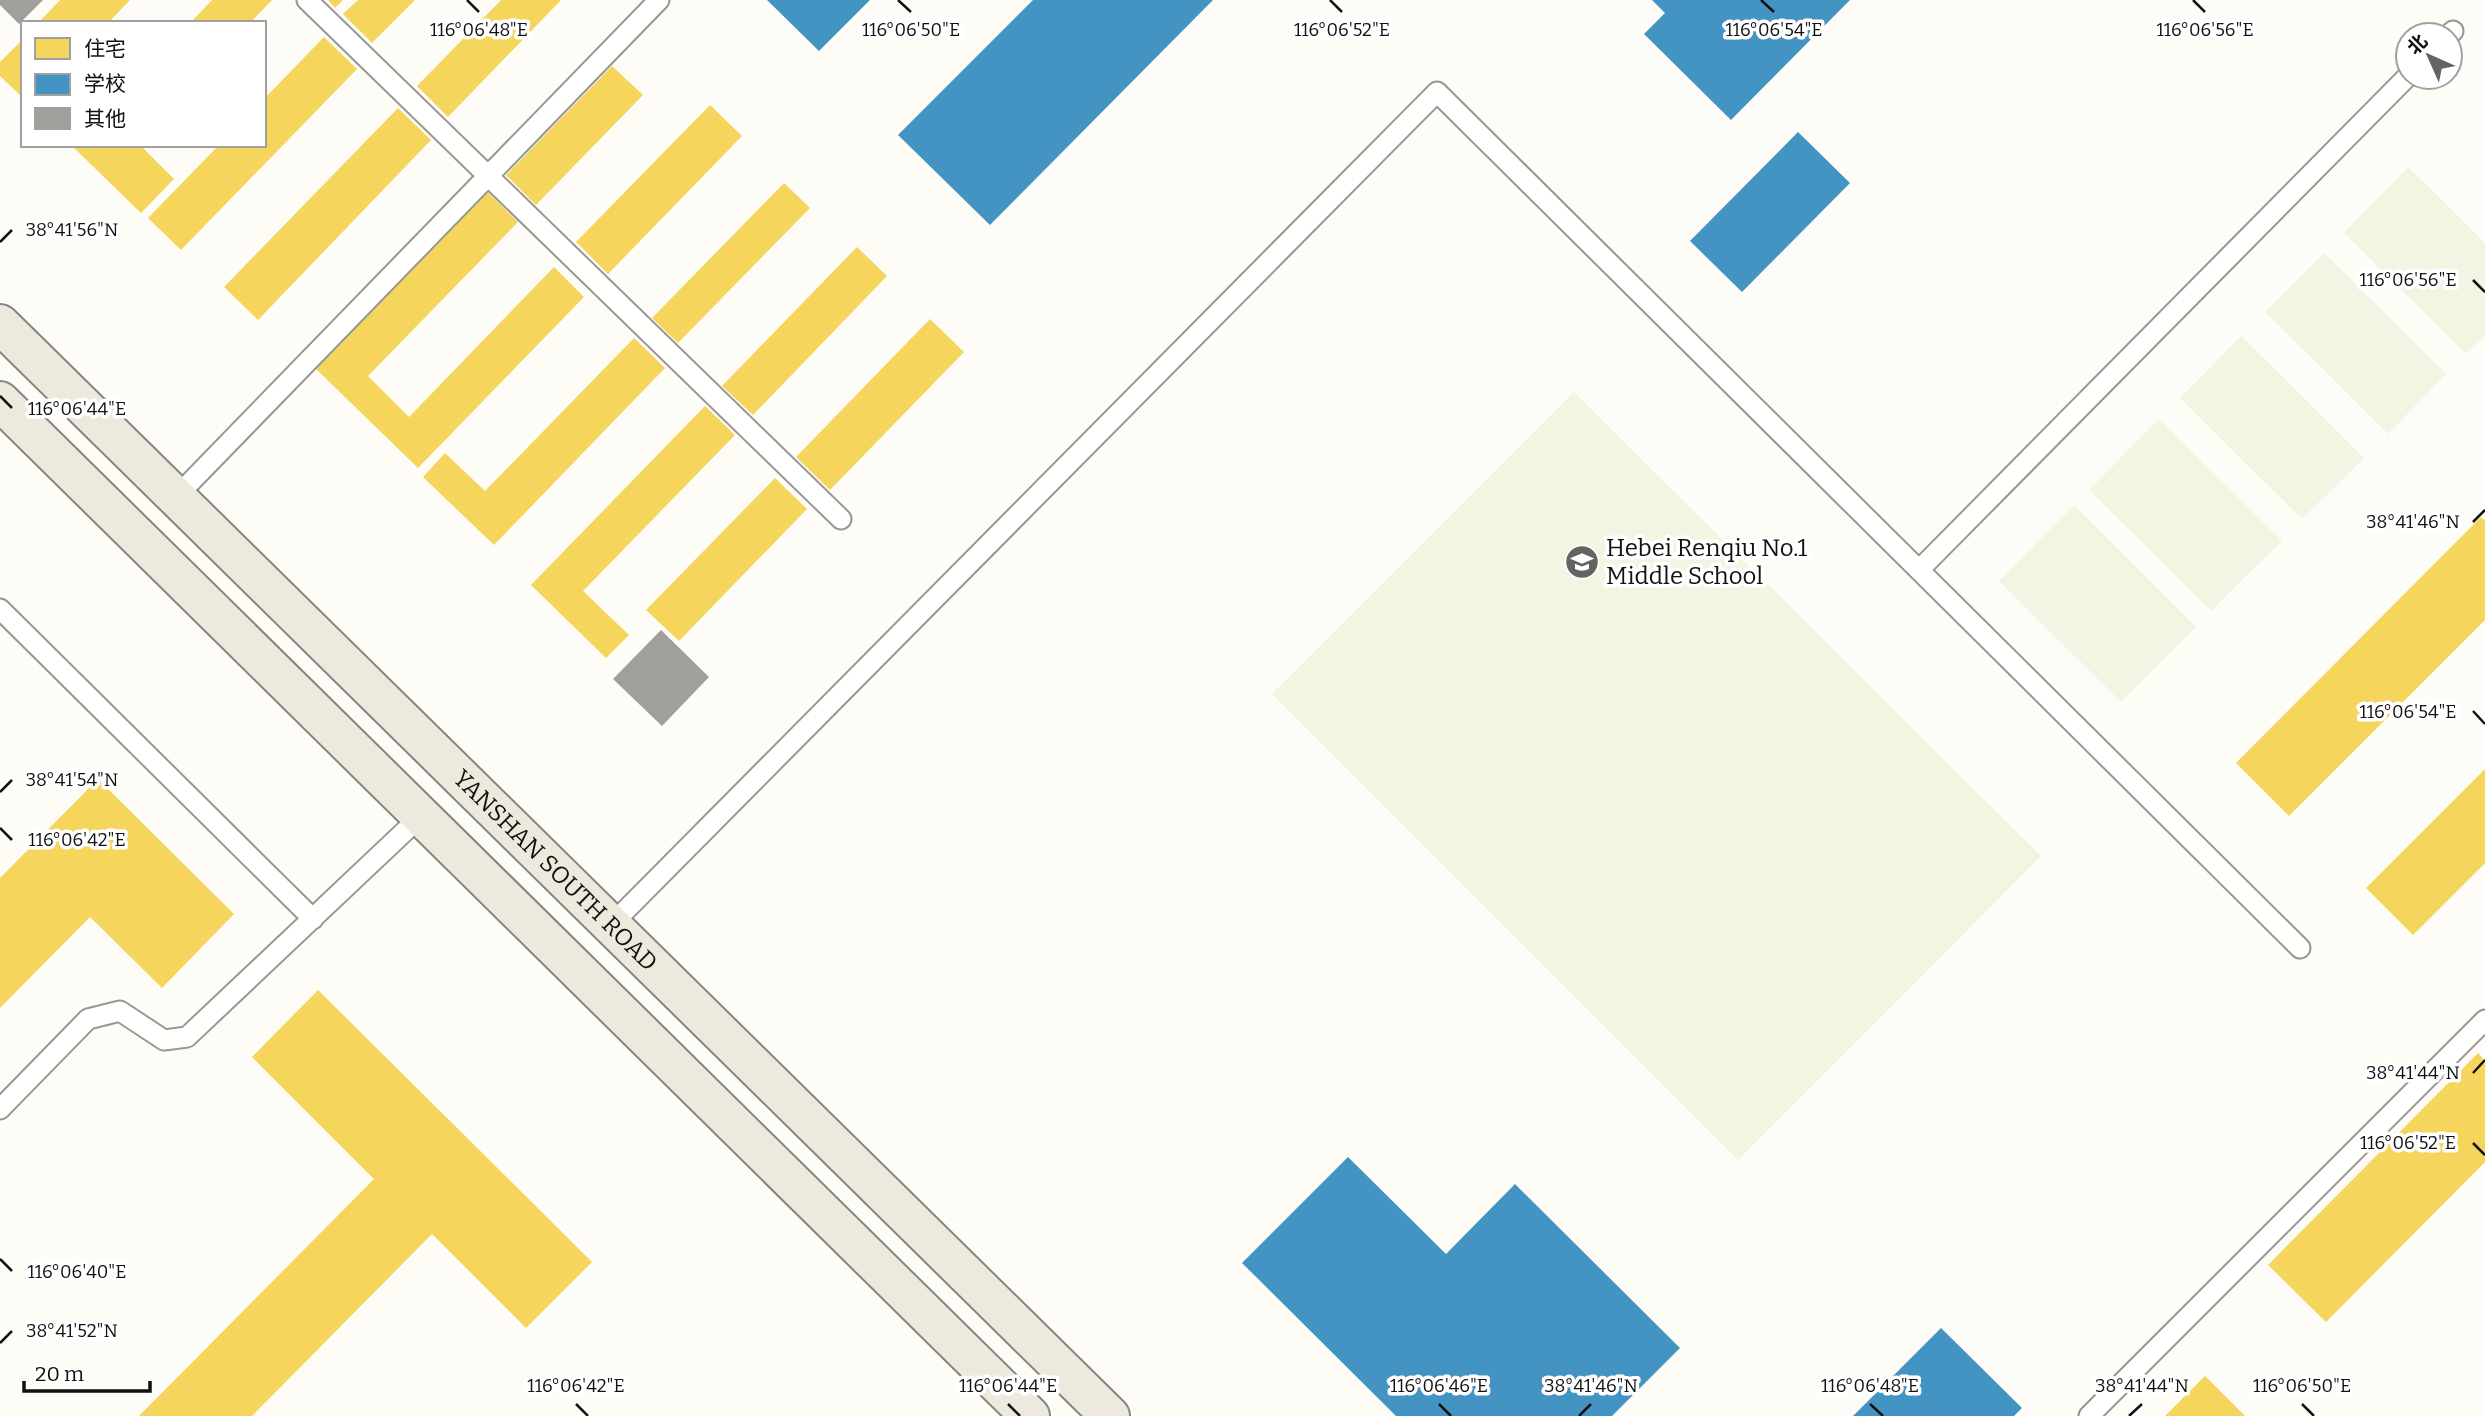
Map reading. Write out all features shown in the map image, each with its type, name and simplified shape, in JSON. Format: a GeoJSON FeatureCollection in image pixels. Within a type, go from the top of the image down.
{"type":"FeatureCollection","features":[{"type":"Feature","properties":{"kind":"main road","name":"YANSHAN SOUTH ROAD"},"geometry":{"type":"LineString","coordinates":[[0,324],[1110,1416]]}},
{"type":"Feature","properties":{"kind":"main road"},"geometry":{"type":"LineString","coordinates":[[0,401],[1030,1416]]}},
{"type":"Feature","properties":{"kind":"lane"},"geometry":{"type":"LineString","coordinates":[[307,0],[841,519]]}},
{"type":"Feature","properties":{"kind":"lane"},"geometry":{"type":"LineString","coordinates":[[176,497],[659,0]]}},
{"type":"Feature","properties":{"kind":"lane"},"geometry":{"type":"LineString","coordinates":[[1919,570],[2394,90]]}},
{"type":"Feature","properties":{"kind":"lane"},"geometry":{"type":"LineString","coordinates":[[611,925],[1437,92],[2300,948]]}},
{"type":"Feature","properties":{"kind":"lane"},"geometry":{"type":"LineString","coordinates":[[0,610],[313,919]]}},
{"type":"Feature","properties":{"kind":"lane"},"geometry":{"type":"LineString","coordinates":[[0,1109],[88,1019],[120,1011],[164,1040],[187,1037],[421,816]]}},
{"type":"Feature","properties":{"kind":"lane"},"geometry":{"type":"LineString","coordinates":[[2089,1416],[2485,1020]]}},
{"type":"Feature","properties":{"kind":"green space"},"geometry":{"type":"Polygon","coordinates":[[[2408,167],[2485,243],[2485,336],[2466,354],[2344,233],[2408,167]]]}},
{"type":"Feature","properties":{"kind":"green space"},"geometry":{"type":"Polygon","coordinates":[[[2324,253],[2446,374],[2388,434],[2265,312],[2324,253]]]}},
{"type":"Feature","properties":{"kind":"green space"},"geometry":{"type":"Polygon","coordinates":[[[2241,336],[2364,458],[2302,519],[2180,398],[2241,336]]]}},
{"type":"Feature","properties":{"kind":"green space"},"geometry":{"type":"Polygon","coordinates":[[[1574,392],[2041,856],[1738,1160],[1272,694],[1574,392]]]}},
{"type":"Feature","properties":{"kind":"green space"},"geometry":{"type":"Polygon","coordinates":[[[2159,419],[2282,541],[2211,611],[2089,490],[2159,419]]]}},
{"type":"Feature","properties":{"kind":"green space"},"geometry":{"type":"Polygon","coordinates":[[[2074,505],[2196,627],[2121,702],[1999,581],[2074,505]]]}},
{"type":"Feature","properties":{"kind":"building: 住宅"},"geometry":{"type":"Polygon","coordinates":[[[60,0],[130,0],[110,21],[40,21],[60,0]]]}},
{"type":"Feature","properties":{"kind":"building: 住宅"},"geometry":{"type":"Polygon","coordinates":[[[212,0],[272,0],[252,21],[192,21],[212,0]]]}},
{"type":"Feature","properties":{"kind":"building: 住宅"},"geometry":{"type":"Polygon","coordinates":[[[328,0],[343,0],[335,8],[328,0]]]}},
{"type":"Feature","properties":{"kind":"building: 住宅"},"geometry":{"type":"Polygon","coordinates":[[[358,0],[415,0],[372,43],[343,14],[358,0]]]}},
{"type":"Feature","properties":{"kind":"building: 住宅"},"geometry":{"type":"Polygon","coordinates":[[[501,0],[561,0],[448,117],[417,86],[501,0]]]}},
{"type":"Feature","properties":{"kind":"building: 住宅"},"geometry":{"type":"Polygon","coordinates":[[[324,37],[357,69],[181,250],[148,218],[217,147],[266,147],[266,97],[324,37]]]}},
{"type":"Feature","properties":{"kind":"building: 住宅"},"geometry":{"type":"Polygon","coordinates":[[[21,41],[21,96],[0,76],[0,62],[21,41]]]}},
{"type":"Feature","properties":{"kind":"building: 住宅"},"geometry":{"type":"Polygon","coordinates":[[[612,66],[643,95],[536,205],[506,175],[612,66]]]}},
{"type":"Feature","properties":{"kind":"building: 住宅"},"geometry":{"type":"Polygon","coordinates":[[[710,105],[742,136],[608,274],[576,242],[710,105]]]}},
{"type":"Feature","properties":{"kind":"building: 住宅"},"geometry":{"type":"Polygon","coordinates":[[[398,108],[431,140],[258,320],[224,287],[398,108]]]}},
{"type":"Feature","properties":{"kind":"building: 住宅"},"geometry":{"type":"Polygon","coordinates":[[[73,147],[142,147],[174,179],[141,213],[73,147]]]}},
{"type":"Feature","properties":{"kind":"building: 住宅"},"geometry":{"type":"Polygon","coordinates":[[[784,183],[810,208],[678,343],[652,318],[784,183]]]}},
{"type":"Feature","properties":{"kind":"building: 住宅"},"geometry":{"type":"Polygon","coordinates":[[[487,191],[518,222],[368,376],[409,417],[554,267],[584,297],[418,468],[315,368],[487,191]]]}},
{"type":"Feature","properties":{"kind":"building: 住宅"},"geometry":{"type":"Polygon","coordinates":[[[857,247],[887,276],[753,415],[722,386],[857,247]]]}},
{"type":"Feature","properties":{"kind":"building: 住宅"},"geometry":{"type":"Polygon","coordinates":[[[930,319],[964,352],[830,490],[796,457],[930,319]]]}},
{"type":"Feature","properties":{"kind":"building: 住宅"},"geometry":{"type":"Polygon","coordinates":[[[634,338],[665,368],[494,545],[423,477],[445,453],[485,491],[634,338]]]}},
{"type":"Feature","properties":{"kind":"building: 住宅"},"geometry":{"type":"Polygon","coordinates":[[[705,406],[735,435],[583,591],[629,635],[606,658],[531,585],[705,406]]]}},
{"type":"Feature","properties":{"kind":"building: 住宅"},"geometry":{"type":"Polygon","coordinates":[[[775,478],[807,509],[679,641],[646,610],[775,478]]]}},
{"type":"Feature","properties":{"kind":"building: 住宅"},"geometry":{"type":"Polygon","coordinates":[[[2481,517],[2485,521],[2485,620],[2289,816],[2236,763],[2481,517]]]}},
{"type":"Feature","properties":{"kind":"building: 住宅"},"geometry":{"type":"Polygon","coordinates":[[[2485,769],[2485,863],[2413,935],[2366,888],[2485,769]]]}},
{"type":"Feature","properties":{"kind":"building: 住宅"},"geometry":{"type":"Polygon","coordinates":[[[98,779],[234,914],[162,988],[90,917],[0,1008],[0,878],[98,779]]]}},
{"type":"Feature","properties":{"kind":"building: 住宅"},"geometry":{"type":"Polygon","coordinates":[[[318,990],[592,1262],[526,1328],[432,1234],[252,1416],[139,1416],[374,1179],[252,1057],[318,990]]]}},
{"type":"Feature","properties":{"kind":"building: 住宅"},"geometry":{"type":"Polygon","coordinates":[[[2478,1053],[2485,1061],[2485,1162],[2326,1322],[2268,1265],[2478,1053]]]}},
{"type":"Feature","properties":{"kind":"building: 住宅"},"geometry":{"type":"Polygon","coordinates":[[[2205,1376],[2245,1416],[2165,1416],[2205,1376]]]}},
{"type":"Feature","properties":{"kind":"building: 学校"},"geometry":{"type":"Polygon","coordinates":[[[767,0],[870,0],[819,51],[767,0]]]}},
{"type":"Feature","properties":{"kind":"building: 学校"},"geometry":{"type":"Polygon","coordinates":[[[1033,0],[1213,0],[990,225],[898,135],[1033,0]]]}},
{"type":"Feature","properties":{"kind":"building: 学校"},"geometry":{"type":"Polygon","coordinates":[[[1652,0],[1850,0],[1731,120],[1644,34],[1665,13],[1652,0]]]}},
{"type":"Feature","properties":{"kind":"building: 学校"},"geometry":{"type":"Polygon","coordinates":[[[1798,132],[1850,183],[1742,292],[1690,241],[1798,132]]]}},
{"type":"Feature","properties":{"kind":"building: 学校"},"geometry":{"type":"Polygon","coordinates":[[[1348,1157],[1446,1254],[1515,1184],[1680,1348],[1612,1416],[1396,1416],[1242,1263],[1348,1157]]]}},
{"type":"Feature","properties":{"kind":"building: 学校"},"geometry":{"type":"Polygon","coordinates":[[[1941,1328],[2022,1408],[2014,1416],[1853,1416],[1941,1328]]]}},
{"type":"Feature","properties":{"kind":"building: 其他"},"geometry":{"type":"Polygon","coordinates":[[[0,0],[43,0],[19,24],[0,5],[0,0]]]}},
{"type":"Feature","properties":{"kind":"building: 其他"},"geometry":{"type":"Polygon","coordinates":[[[661,630],[709,677],[662,726],[613,679],[661,630]]]}},
{"type":"Feature","properties":{"kind":"place","name":"Hebei Renqiu No.1 Middle School"},"geometry":{"type":"Point","coordinates":[1582,562]}}]}
